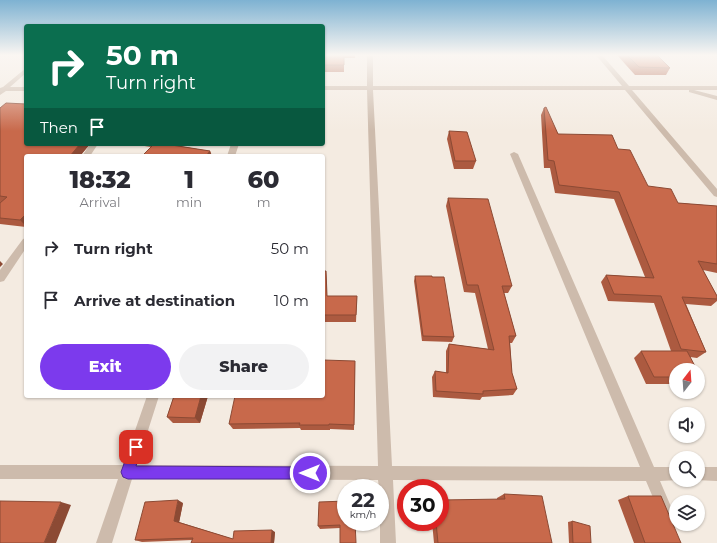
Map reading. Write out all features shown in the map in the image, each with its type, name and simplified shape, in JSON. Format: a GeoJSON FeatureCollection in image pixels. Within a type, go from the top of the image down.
{"type":"FeatureCollection","features":[{"type":"Feature","properties":{"kind":"street"},"geometry":{"type":"LineString","coordinates":[[2,90],[14,80]]}},
{"type":"Feature","properties":{"kind":"street"},"geometry":{"type":"LineString","coordinates":[[370,80],[388,543]]}},
{"type":"Feature","properties":{"kind":"street"},"geometry":{"type":"LineString","coordinates":[[621,80],[717,194]]}},
{"type":"Feature","properties":{"kind":"street"},"geometry":{"type":"LineString","coordinates":[[325,88],[717,88]]}},
{"type":"Feature","properties":{"kind":"street"},"geometry":{"type":"LineString","coordinates":[[680,88],[717,98]]}},
{"type":"Feature","properties":{"kind":"street"},"geometry":{"type":"LineString","coordinates":[[2,90],[24,89]]}},
{"type":"Feature","properties":{"kind":"street"},"geometry":{"type":"LineString","coordinates":[[514,154],[669,517]]}},
{"type":"Feature","properties":{"kind":"street"},"geometry":{"type":"LineString","coordinates":[[0,278],[24,244]]}},
{"type":"Feature","properties":{"kind":"street"},"geometry":{"type":"LineString","coordinates":[[104,543],[151,398]]}},
{"type":"Feature","properties":{"kind":"street"},"geometry":{"type":"LineString","coordinates":[[0,472],[669,474]]}},
{"type":"Feature","properties":{"kind":"street"},"geometry":{"type":"LineString","coordinates":[[705,474],[717,474]]}},
{"type":"Feature","properties":{"kind":"building"},"geometry":{"type":"Polygon","coordinates":[[[6,103],[24,104],[24,146],[78,146],[72,154],[24,154],[24,216],[20,220],[0,218],[0,203],[7,197],[0,196],[0,108],[6,103]]]}},
{"type":"Feature","properties":{"kind":"building"},"geometry":{"type":"Polygon","coordinates":[[[546,107],[558,134],[612,135],[618,149],[630,150],[648,186],[671,189],[678,203],[717,206],[717,264],[698,261],[717,296],[717,299],[682,297],[706,352],[681,349],[661,296],[614,294],[606,275],[654,278],[619,192],[559,185],[554,161],[548,160],[544,108],[546,107]]]}},
{"type":"Feature","properties":{"kind":"building"},"geometry":{"type":"Polygon","coordinates":[[[449,131],[467,132],[476,161],[455,161],[449,131]]]}},
{"type":"Feature","properties":{"kind":"building"},"geometry":{"type":"Polygon","coordinates":[[[152,146],[178,146],[210,151],[208,154],[144,154],[152,146]]]}},
{"type":"Feature","properties":{"kind":"building"},"geometry":{"type":"Polygon","coordinates":[[[448,198],[488,199],[512,286],[502,286],[516,336],[509,336],[512,373],[517,389],[483,391],[483,394],[436,391],[435,371],[448,373],[449,344],[494,350],[478,285],[467,285],[448,198]]]}},
{"type":"Feature","properties":{"kind":"building"},"geometry":{"type":"Polygon","coordinates":[[[325,271],[327,296],[357,296],[356,315],[325,315],[325,271]]]}},
{"type":"Feature","properties":{"kind":"building"},"geometry":{"type":"Polygon","coordinates":[[[415,276],[444,277],[454,337],[423,336],[415,276]]]}},
{"type":"Feature","properties":{"kind":"building"},"geometry":{"type":"Polygon","coordinates":[[[641,351],[687,351],[693,363],[669,363],[669,377],[654,377],[641,351]]]}},
{"type":"Feature","properties":{"kind":"building"},"geometry":{"type":"Polygon","coordinates":[[[325,360],[355,361],[354,425],[299,425],[300,423],[229,424],[235,398],[325,398],[325,360]]]}},
{"type":"Feature","properties":{"kind":"building"},"geometry":{"type":"Polygon","coordinates":[[[173,398],[200,398],[195,418],[167,417],[173,398]]]}},
{"type":"Feature","properties":{"kind":"building"},"geometry":{"type":"Polygon","coordinates":[[[504,494],[542,496],[552,543],[438,543],[437,531],[449,531],[449,500],[505,499],[504,494]]]}},
{"type":"Feature","properties":{"kind":"building"},"geometry":{"type":"Polygon","coordinates":[[[628,496],[661,496],[669,515],[669,531],[676,531],[681,543],[645,543],[628,496]]]}},
{"type":"Feature","properties":{"kind":"building"},"geometry":{"type":"Polygon","coordinates":[[[178,500],[174,521],[233,539],[234,531],[272,530],[271,543],[191,543],[193,538],[135,540],[145,502],[178,500]]]}},
{"type":"Feature","properties":{"kind":"building"},"geometry":{"type":"Polygon","coordinates":[[[0,501],[61,502],[44,543],[0,543],[0,501]]]}},
{"type":"Feature","properties":{"kind":"building"},"geometry":{"type":"Polygon","coordinates":[[[337,501],[337,525],[318,526],[319,502],[337,501]]]}},
{"type":"Feature","properties":{"kind":"building"},"geometry":{"type":"Polygon","coordinates":[[[572,521],[590,526],[591,543],[573,543],[572,521]]]}},
{"type":"Feature","properties":{"kind":"building"},"geometry":{"type":"Polygon","coordinates":[[[340,531],[355,531],[356,543],[340,543],[340,531]]]}},
{"type":"Feature","properties":{"kind":"route"},"geometry":{"type":"LineString","coordinates":[[136,447],[128,472],[310,473]]}}]}
